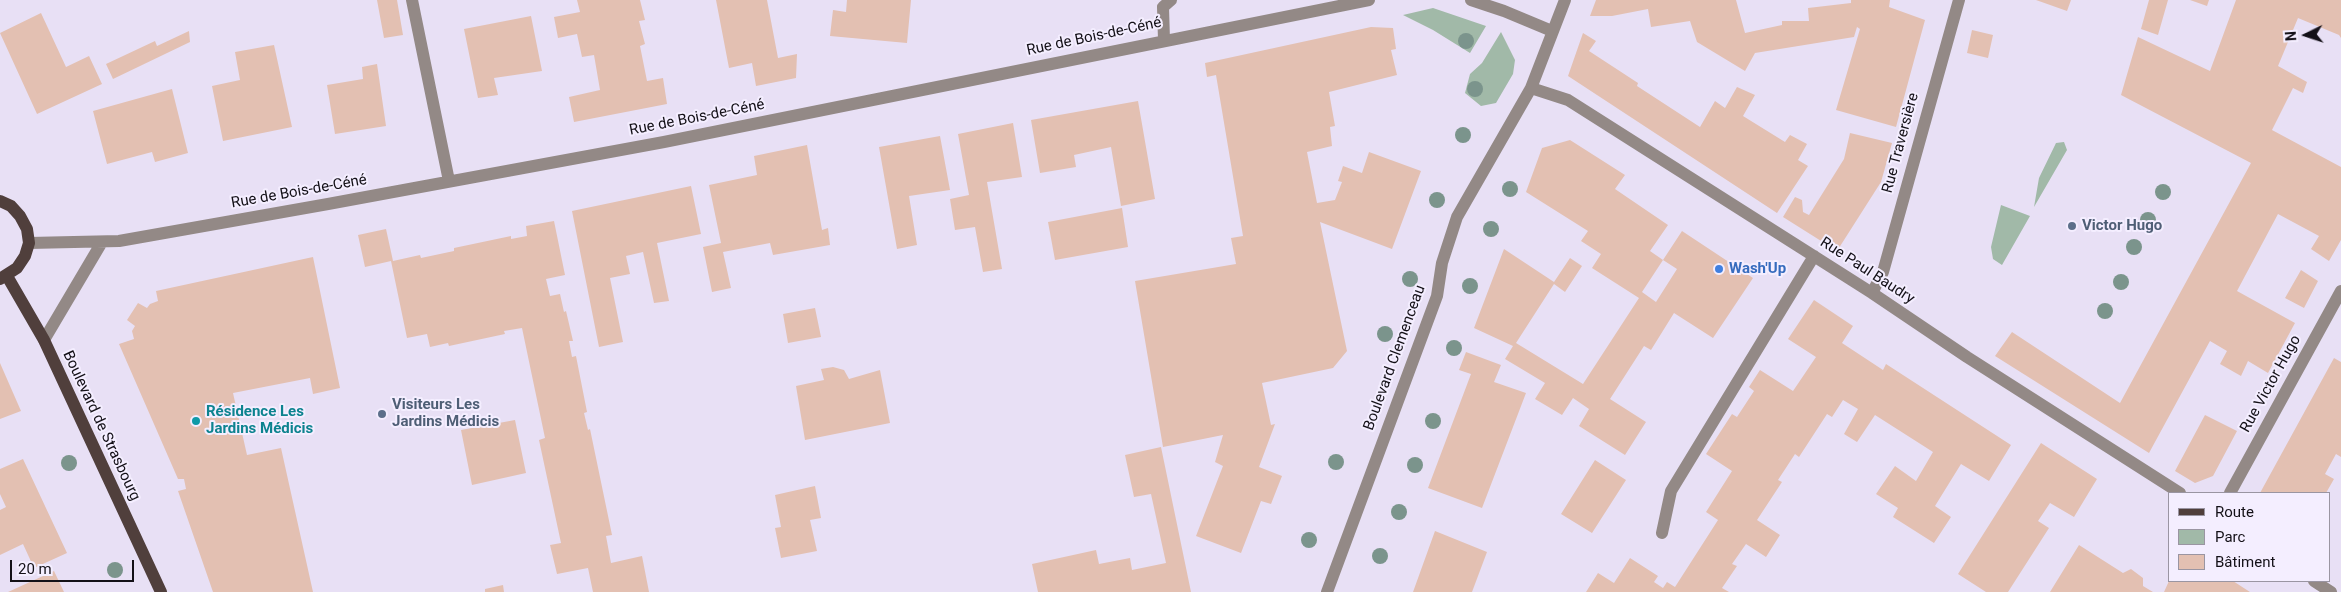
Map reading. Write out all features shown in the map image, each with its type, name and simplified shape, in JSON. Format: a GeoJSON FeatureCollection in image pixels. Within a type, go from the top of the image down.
{"type":"FeatureCollection","features":[{"type":"Feature","properties":{"kind":"main road"},"geometry":{"type":"LineString","coordinates":[[0,201],[11,206],[20,216],[27,229],[28,243],[25,256],[17,268],[3,278]]}},
{"type":"Feature","properties":{"kind":"main road","name":"Boulevard de Strasbourg"},"geometry":{"type":"LineString","coordinates":[[3,278],[44,340],[161,592]]}},
{"type":"Feature","properties":{"kind":"street"},"geometry":{"type":"LineString","coordinates":[[412,0],[449,181]]}},
{"type":"Feature","properties":{"kind":"street"},"geometry":{"type":"LineString","coordinates":[[1164,40],[1163,7],[1171,0]]}},
{"type":"Feature","properties":{"kind":"street","name":"Rue de Bois-de-Céné"},"geometry":{"type":"LineString","coordinates":[[28,243],[119,241],[664,142],[1369,0]]}},
{"type":"Feature","properties":{"kind":"street"},"geometry":{"type":"LineString","coordinates":[[1471,0],[1504,11],[1552,31]]}},
{"type":"Feature","properties":{"kind":"street","name":"Boulevard Clemenceau"},"geometry":{"type":"LineString","coordinates":[[1327,592],[1437,296],[1442,263],[1457,217],[1531,88],[1565,0]]}},
{"type":"Feature","properties":{"kind":"street","name":"Rue Traversière"},"geometry":{"type":"LineString","coordinates":[[1872,293],[1883,272],[1958,0]]}},
{"type":"Feature","properties":{"kind":"street","name":"Rue Paul Baudry"},"geometry":{"type":"LineString","coordinates":[[1531,88],[1568,100],[1872,293],[1967,357],[2178,492]]}},
{"type":"Feature","properties":{"kind":"street"},"geometry":{"type":"LineString","coordinates":[[44,340],[102,242]]}},
{"type":"Feature","properties":{"kind":"street"},"geometry":{"type":"LineString","coordinates":[[1662,533],[1671,491],[1814,256]]}},
{"type":"Feature","properties":{"kind":"street","name":"Rue Victor Hugo"},"geometry":{"type":"LineString","coordinates":[[2231,492],[2341,291]]}},
{"type":"Feature","properties":{"kind":"street"},"geometry":{"type":"LineString","coordinates":[[2316,582],[2331,592]]}},
{"type":"Feature","properties":{"kind":"green space"},"geometry":{"type":"Polygon","coordinates":[[[1433,8],[1486,26],[1470,53],[1433,30],[1403,15],[1433,8]]]}},
{"type":"Feature","properties":{"kind":"green space"},"geometry":{"type":"Polygon","coordinates":[[[1501,32],[1515,60],[1513,74],[1496,103],[1481,106],[1465,93],[1470,74],[1482,63],[1501,32]]]}},
{"type":"Feature","properties":{"kind":"green space"},"geometry":{"type":"Polygon","coordinates":[[[2064,142],[2067,150],[2034,207],[2039,178],[2056,143],[2064,142]]]}},
{"type":"Feature","properties":{"kind":"green space"},"geometry":{"type":"Polygon","coordinates":[[[2001,205],[2030,216],[2002,265],[1993,259],[1991,247],[2001,205]]]}},
{"type":"Feature","properties":{"kind":"building"},"geometry":{"type":"Polygon","coordinates":[[[377,0],[397,0],[403,35],[384,38],[377,0]]]}},
{"type":"Feature","properties":{"kind":"building"},"geometry":{"type":"Polygon","coordinates":[[[577,0],[640,0],[645,20],[639,21],[645,44],[640,46],[647,81],[663,78],[667,104],[574,122],[569,97],[600,90],[594,55],[582,57],[577,34],[558,38],[554,17],[580,12],[577,0]]]}},
{"type":"Feature","properties":{"kind":"building"},"geometry":{"type":"Polygon","coordinates":[[[716,0],[767,0],[778,58],[797,54],[796,78],[756,86],[752,63],[729,68],[716,0]]]}},
{"type":"Feature","properties":{"kind":"building"},"geometry":{"type":"Polygon","coordinates":[[[847,0],[911,0],[907,43],[830,36],[833,10],[846,12],[847,0]]]}},
{"type":"Feature","properties":{"kind":"building"},"geometry":{"type":"Polygon","coordinates":[[[1596,0],[1736,0],[1745,33],[1782,25],[1782,21],[1809,21],[1808,8],[1851,3],[1851,0],[1890,0],[1889,7],[1925,20],[1896,127],[1836,110],[1860,29],[1857,27],[1854,37],[1755,53],[1745,71],[1697,42],[1690,21],[1651,27],[1648,9],[1612,16],[1590,16],[1596,0]]]}},
{"type":"Feature","properties":{"kind":"building"},"geometry":{"type":"Polygon","coordinates":[[[2036,0],[2071,0],[2067,11],[2036,0]]]}},
{"type":"Feature","properties":{"kind":"building"},"geometry":{"type":"Polygon","coordinates":[[[2149,0],[2168,0],[2158,35],[2141,29],[2149,0]]]}},
{"type":"Feature","properties":{"kind":"building"},"geometry":{"type":"Polygon","coordinates":[[[2190,0],[2209,0],[2207,6],[2190,0]]]}},
{"type":"Feature","properties":{"kind":"building"},"geometry":{"type":"Polygon","coordinates":[[[2236,0],[2341,0],[2341,38],[2339,35],[2298,18],[2278,66],[2307,82],[2303,93],[2293,88],[2272,130],[2341,167],[2341,240],[2329,261],[2311,249],[2319,236],[2278,214],[2237,291],[2295,323],[2268,373],[2248,361],[2241,376],[2220,364],[2227,351],[2210,341],[2149,453],[1995,356],[2012,332],[2120,403],[2251,163],[2121,95],[2138,37],[2210,71],[2236,0]]]}},
{"type":"Feature","properties":{"kind":"building"},"geometry":{"type":"Polygon","coordinates":[[[41,13],[66,67],[89,56],[102,84],[37,114],[0,33],[41,13]]]}},
{"type":"Feature","properties":{"kind":"building"},"geometry":{"type":"Polygon","coordinates":[[[531,16],[542,71],[494,78],[498,95],[478,98],[464,29],[531,16]]]}},
{"type":"Feature","properties":{"kind":"building"},"geometry":{"type":"Polygon","coordinates":[[[1371,27],[1393,28],[1396,49],[1391,50],[1397,75],[1329,92],[1335,126],[1330,127],[1332,146],[1307,152],[1317,203],[1335,200],[1342,182],[1338,181],[1343,166],[1362,173],[1369,152],[1421,171],[1392,249],[1320,222],[1347,351],[1333,368],[1262,383],[1271,425],[1275,424],[1259,467],[1282,476],[1271,504],[1261,501],[1241,553],[1196,536],[1223,466],[1215,462],[1223,435],[1163,447],[1135,281],[1236,264],[1231,238],[1243,236],[1216,75],[1207,77],[1205,63],[1371,27]]]}},
{"type":"Feature","properties":{"kind":"building"},"geometry":{"type":"Polygon","coordinates":[[[1972,30],[1993,35],[1988,58],[1967,53],[1972,30]]]}},
{"type":"Feature","properties":{"kind":"building"},"geometry":{"type":"Polygon","coordinates":[[[189,31],[190,42],[113,79],[106,64],[155,41],[157,46],[189,31]]]}},
{"type":"Feature","properties":{"kind":"building"},"geometry":{"type":"Polygon","coordinates":[[[1583,33],[1596,41],[1589,51],[1638,83],[1637,86],[1700,127],[1715,101],[1725,108],[1737,87],[1755,95],[1743,116],[1785,142],[1790,135],[1807,144],[1798,160],[1808,166],[1777,213],[1568,76],[1583,33]]]}},
{"type":"Feature","properties":{"kind":"building"},"geometry":{"type":"Polygon","coordinates":[[[274,45],[292,127],[223,141],[212,86],[240,80],[235,52],[274,45]]]}},
{"type":"Feature","properties":{"kind":"building"},"geometry":{"type":"Polygon","coordinates":[[[377,64],[386,126],[335,134],[327,85],[363,79],[362,67],[377,64]]]}},
{"type":"Feature","properties":{"kind":"building"},"geometry":{"type":"Polygon","coordinates":[[[172,89],[188,153],[155,162],[152,152],[107,164],[93,111],[172,89]]]}},
{"type":"Feature","properties":{"kind":"building"},"geometry":{"type":"Polygon","coordinates":[[[1138,101],[1155,199],[1121,206],[1111,147],[1074,155],[1076,167],[1040,173],[1031,120],[1138,101]]]}},
{"type":"Feature","properties":{"kind":"building"},"geometry":{"type":"Polygon","coordinates":[[[1013,123],[1022,177],[987,182],[1002,269],[983,272],[975,227],[955,230],[950,199],[969,195],[958,134],[1013,123]]]}},
{"type":"Feature","properties":{"kind":"building"},"geometry":{"type":"Polygon","coordinates":[[[1850,133],[1892,143],[1881,182],[1837,251],[1783,217],[1795,197],[1802,200],[1803,212],[1809,215],[1844,159],[1850,133]]]}},
{"type":"Feature","properties":{"kind":"building"},"geometry":{"type":"Polygon","coordinates":[[[940,136],[950,190],[909,196],[917,245],[897,249],[879,147],[940,136]]]}},
{"type":"Feature","properties":{"kind":"building"},"geometry":{"type":"Polygon","coordinates":[[[1570,140],[1625,175],[1615,189],[1668,225],[1650,251],[1663,260],[1682,231],[1753,278],[1713,338],[1674,313],[1651,350],[1644,346],[1610,399],[1646,422],[1625,455],[1579,426],[1589,409],[1573,398],[1562,415],[1535,399],[1545,383],[1505,359],[1513,346],[1474,328],[1504,249],[1554,282],[1570,258],[1582,266],[1565,292],[1554,284],[1516,343],[1583,384],[1639,298],[1592,268],[1601,254],[1581,241],[1588,231],[1526,192],[1542,148],[1570,140]],[[1663,260],[1642,292],[1656,302],[1677,269],[1663,260]]]}},
{"type":"Feature","properties":{"kind":"building"},"geometry":{"type":"Polygon","coordinates":[[[807,145],[822,230],[828,228],[830,245],[773,255],[770,243],[723,252],[731,288],[712,292],[703,247],[721,243],[709,185],[757,175],[754,156],[807,145]]]}},
{"type":"Feature","properties":{"kind":"building"},"geometry":{"type":"Polygon","coordinates":[[[691,186],[701,234],[657,243],[669,301],[654,303],[643,252],[626,256],[630,274],[610,278],[623,342],[599,347],[572,211],[691,186]]]}},
{"type":"Feature","properties":{"kind":"building"},"geometry":{"type":"Polygon","coordinates":[[[1122,208],[1128,247],[1055,260],[1048,222],[1122,208]]]}},
{"type":"Feature","properties":{"kind":"building"},"geometry":{"type":"Polygon","coordinates":[[[554,221],[565,275],[546,279],[550,296],[560,294],[573,341],[569,341],[572,357],[576,356],[587,412],[584,413],[588,430],[590,429],[612,535],[606,536],[611,563],[642,556],[649,592],[593,592],[588,568],[557,574],[550,545],[561,543],[539,440],[545,438],[522,328],[504,331],[505,334],[449,346],[448,343],[430,347],[427,334],[407,338],[391,261],[365,267],[358,235],[386,229],[393,261],[420,255],[421,258],[454,251],[454,248],[511,236],[511,239],[527,236],[526,226],[554,221]]]}},
{"type":"Feature","properties":{"kind":"building","name":"Résidence Les Jardins Médicis"},"geometry":{"type":"Polygon","coordinates":[[[313,257],[340,388],[313,394],[310,378],[233,393],[247,455],[281,448],[313,592],[213,592],[178,491],[186,489],[184,479],[178,479],[119,344],[134,339],[132,331],[135,326],[127,320],[138,303],[147,308],[150,304],[158,301],[156,291],[313,257]]]}},
{"type":"Feature","properties":{"kind":"building"},"geometry":{"type":"Polygon","coordinates":[[[2301,270],[2318,281],[2304,308],[2285,298],[2301,270]]]}},
{"type":"Feature","properties":{"kind":"building"},"geometry":{"type":"Polygon","coordinates":[[[1814,300],[1853,326],[1842,343],[1883,370],[1886,364],[2011,445],[1989,481],[1961,464],[1935,506],[1951,517],[1934,543],[1893,517],[1898,508],[1876,494],[1895,466],[1916,481],[1933,452],[1875,415],[1857,442],[1844,434],[1858,409],[1843,400],[1832,417],[1827,414],[1799,457],[1795,454],[1778,480],[1782,482],[1757,520],[1780,535],[1766,557],[1746,544],[1732,564],[1737,566],[1722,588],[1729,592],[1586,592],[1598,573],[1614,583],[1630,558],[1658,576],[1654,582],[1663,588],[1667,582],[1675,587],[1718,520],[1706,512],[1732,471],[1706,454],[1732,414],[1737,417],[1754,391],[1749,387],[1760,370],[1793,391],[1816,357],[1788,339],[1814,300]]]}},
{"type":"Feature","properties":{"kind":"building"},"geometry":{"type":"Polygon","coordinates":[[[815,308],[821,337],[788,343],[783,314],[815,308]]]}},
{"type":"Feature","properties":{"kind":"building"},"geometry":{"type":"Polygon","coordinates":[[[1466,352],[1501,365],[1494,382],[1526,393],[1482,508],[1428,488],[1471,374],[1459,370],[1466,352]]]}},
{"type":"Feature","properties":{"kind":"building"},"geometry":{"type":"Polygon","coordinates":[[[2334,358],[2341,362],[2341,457],[2336,454],[2325,474],[2334,479],[2327,492],[2261,492],[2334,358]]]}},
{"type":"Feature","properties":{"kind":"building"},"geometry":{"type":"Polygon","coordinates":[[[0,363],[21,411],[0,419],[0,363]]]}},
{"type":"Feature","properties":{"kind":"building"},"geometry":{"type":"Polygon","coordinates":[[[833,367],[844,370],[849,379],[880,370],[890,423],[805,440],[796,386],[824,380],[821,369],[833,367]]]}},
{"type":"Feature","properties":{"kind":"building"},"geometry":{"type":"Polygon","coordinates":[[[2205,415],[2237,431],[2213,476],[2195,483],[2175,471],[2205,415]]]}},
{"type":"Feature","properties":{"kind":"building"},"geometry":{"type":"Polygon","coordinates":[[[515,420],[526,473],[472,485],[461,430],[515,420]]]}},
{"type":"Feature","properties":{"kind":"building"},"geometry":{"type":"Polygon","coordinates":[[[2041,443],[2097,479],[2074,517],[2050,503],[2038,521],[2049,528],[2008,592],[1986,592],[1958,574],[2041,443]]]}},
{"type":"Feature","properties":{"kind":"building"},"geometry":{"type":"Polygon","coordinates":[[[1161,447],[1191,592],[1038,592],[1032,564],[1096,550],[1099,564],[1130,558],[1132,570],[1166,563],[1151,494],[1134,497],[1125,455],[1161,447]]]}},
{"type":"Feature","properties":{"kind":"building"},"geometry":{"type":"Polygon","coordinates":[[[23,459],[67,553],[34,568],[23,544],[0,555],[0,510],[6,507],[0,494],[0,469],[23,459]]]}},
{"type":"Feature","properties":{"kind":"building"},"geometry":{"type":"Polygon","coordinates":[[[1595,460],[1626,480],[1592,533],[1561,514],[1595,460]]]}},
{"type":"Feature","properties":{"kind":"building"},"geometry":{"type":"Polygon","coordinates":[[[815,486],[821,518],[810,520],[817,551],[781,558],[775,528],[781,527],[775,495],[815,486]]]}},
{"type":"Feature","properties":{"kind":"building"},"geometry":{"type":"Polygon","coordinates":[[[1435,531],[1487,552],[1472,592],[1413,592],[1435,531]]]}},
{"type":"Feature","properties":{"kind":"building"},"geometry":{"type":"Polygon","coordinates":[[[2079,545],[2123,573],[2131,569],[2143,578],[2143,586],[2153,592],[2050,592],[2079,545]]]}},
{"type":"Feature","properties":{"kind":"building"},"geometry":{"type":"Polygon","coordinates":[[[54,571],[64,592],[8,592],[54,571]]]}},
{"type":"Feature","properties":{"kind":"building"},"geometry":{"type":"Polygon","coordinates":[[[2169,582],[2235,582],[2250,592],[2164,592],[2169,582]]]}},
{"type":"Feature","properties":{"kind":"building"},"geometry":{"type":"Polygon","coordinates":[[[503,585],[504,592],[485,592],[485,589],[503,585]]]}},
{"type":"Feature","properties":{"kind":"place","name":"Victor Hugo"},"geometry":{"type":"Point","coordinates":[2072,226]}},
{"type":"Feature","properties":{"kind":"place","name":"Wash'Up"},"geometry":{"type":"Point","coordinates":[1719,269]}},
{"type":"Feature","properties":{"kind":"place","name":"Visiteurs Les Jardins Médicis"},"geometry":{"type":"Point","coordinates":[382,414]}},
{"type":"Feature","properties":{"kind":"place","name":"Résidence Les Jardins Médicis"},"geometry":{"type":"Point","coordinates":[196,421]}}]}
